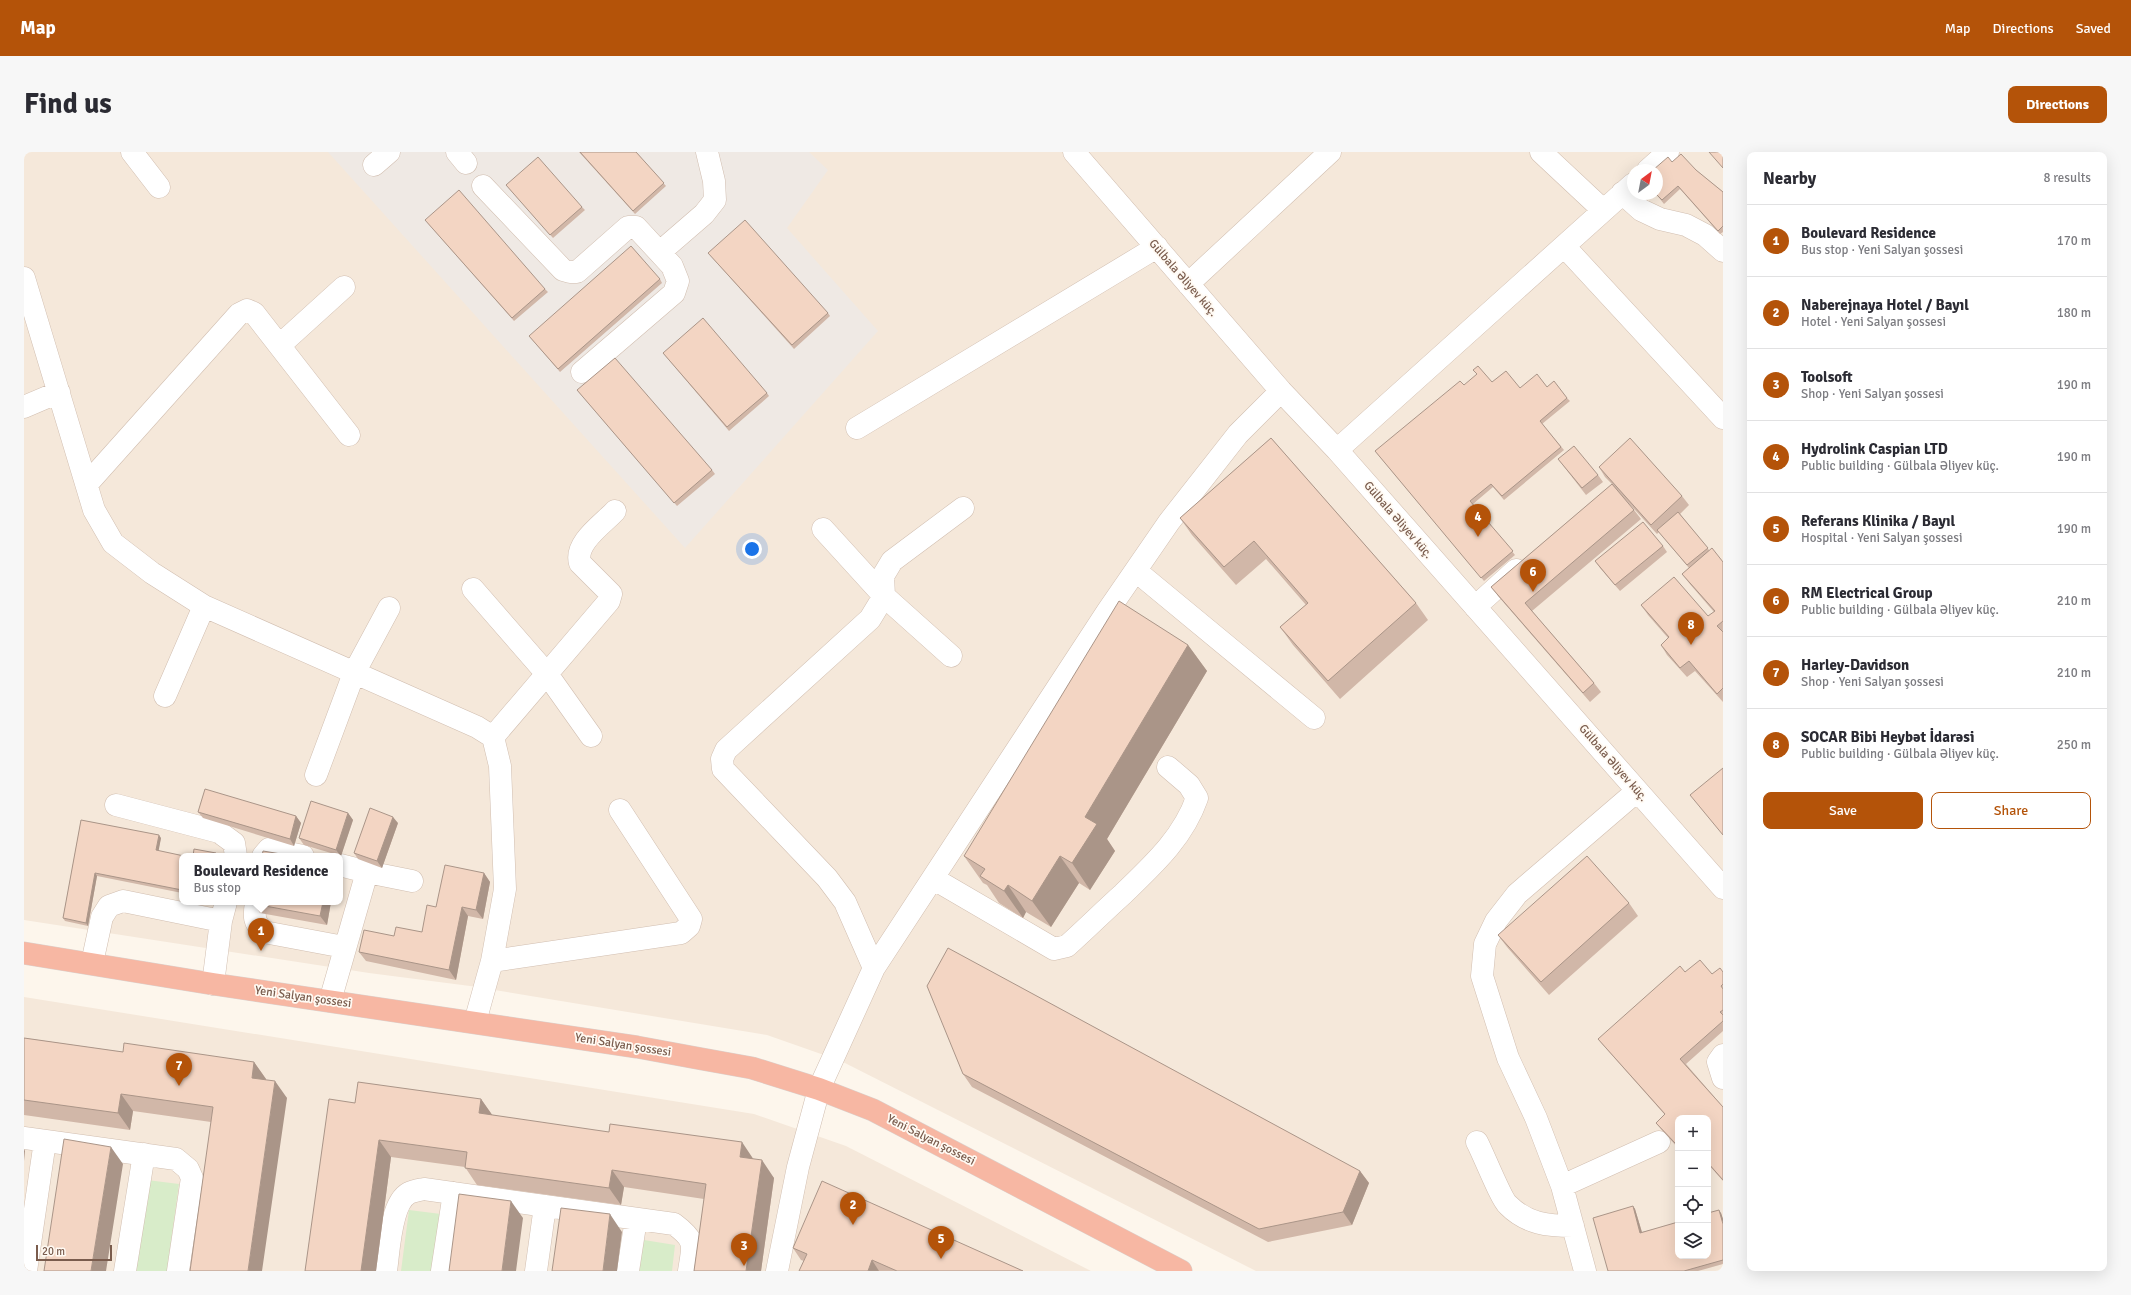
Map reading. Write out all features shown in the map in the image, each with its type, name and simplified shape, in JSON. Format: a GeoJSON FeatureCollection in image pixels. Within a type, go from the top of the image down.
{"type":"FeatureCollection","features":[{"type":"Feature","properties":{"kind":"highway","name":"Yeni Salyan şossesi"},"geometry":{"type":"LineString","coordinates":[[24,953],[213,984],[475,1022],[702,1058],[752,1068],[819,1089],[873,1110],[1181,1271]]}},
{"type":"Feature","properties":{"kind":"street"},"geometry":{"type":"LineString","coordinates":[[132,152],[159,187]]}},
{"type":"Feature","properties":{"kind":"street"},"geometry":{"type":"LineString","coordinates":[[660,252],[704,214],[716,200],[714,180],[707,152]]}},
{"type":"Feature","properties":{"kind":"street","name":"Gülbala Əliyev küç."},"geometry":{"type":"LineString","coordinates":[[1074,152],[1281,391],[1337,450],[1723,888]]}},
{"type":"Feature","properties":{"kind":"street"},"geometry":{"type":"LineString","coordinates":[[1188,284],[1330,152]]}},
{"type":"Feature","properties":{"kind":"street"},"geometry":{"type":"LineString","coordinates":[[1541,152],[1604,210]]}},
{"type":"Feature","properties":{"kind":"street"},"geometry":{"type":"LineString","coordinates":[[1655,164],[1668,152]]}},
{"type":"Feature","properties":{"kind":"street"},"geometry":{"type":"LineString","coordinates":[[483,186],[563,270],[577,272],[628,227],[636,227],[672,266],[678,281],[674,293],[582,372]]}},
{"type":"Feature","properties":{"kind":"street"},"geometry":{"type":"LineString","coordinates":[[1337,450],[1627,190]]}},
{"type":"Feature","properties":{"kind":"street"},"geometry":{"type":"LineString","coordinates":[[1635,200],[1641,210],[1660,220],[1686,225],[1705,235],[1723,251]]}},
{"type":"Feature","properties":{"kind":"street"},"geometry":{"type":"LineString","coordinates":[[1564,246],[1723,418]]}},
{"type":"Feature","properties":{"kind":"street"},"geometry":{"type":"LineString","coordinates":[[857,428],[1157,247]]}},
{"type":"Feature","properties":{"kind":"street"},"geometry":{"type":"LineString","coordinates":[[24,278],[94,510],[114,543],[152,573],[204,606],[493,737]]}},
{"type":"Feature","properties":{"kind":"street"},"geometry":{"type":"LineString","coordinates":[[280,345],[344,287]]}},
{"type":"Feature","properties":{"kind":"street"},"geometry":{"type":"LineString","coordinates":[[86,484],[239,314],[247,310],[254,313],[280,345],[349,436]]}},
{"type":"Feature","properties":{"kind":"street"},"geometry":{"type":"LineString","coordinates":[[777,1271],[798,1167],[819,1089],[874,968],[934,879],[1107,612],[1169,522],[1238,434],[1281,391]]}},
{"type":"Feature","properties":{"kind":"street"},"geometry":{"type":"LineString","coordinates":[[24,407],[59,392]]}},
{"type":"Feature","properties":{"kind":"street"},"geometry":{"type":"LineString","coordinates":[[874,968],[844,902],[827,878],[723,769],[722,759],[726,750],[870,619],[884,596],[883,576],[892,561],[963,508]]}},
{"type":"Feature","properties":{"kind":"street"},"geometry":{"type":"LineString","coordinates":[[493,737],[609,601],[611,594],[580,563],[579,557],[581,546],[615,511]]}},
{"type":"Feature","properties":{"kind":"street"},"geometry":{"type":"LineString","coordinates":[[823,529],[884,596],[951,656]]}},
{"type":"Feature","properties":{"kind":"street"},"geometry":{"type":"LineString","coordinates":[[1476,607],[1532,556]]}},
{"type":"Feature","properties":{"kind":"street"},"geometry":{"type":"LineString","coordinates":[[1136,571],[1314,718]]}},
{"type":"Feature","properties":{"kind":"street"},"geometry":{"type":"LineString","coordinates":[[473,588],[547,674],[591,736]]}},
{"type":"Feature","properties":{"kind":"street"},"geometry":{"type":"LineString","coordinates":[[164,696],[204,606]]}},
{"type":"Feature","properties":{"kind":"street"},"geometry":{"type":"LineString","coordinates":[[316,776],[354,673],[389,608]]}},
{"type":"Feature","properties":{"kind":"street"},"geometry":{"type":"LineString","coordinates":[[475,1022],[492,961],[505,889],[500,766],[493,737]]}},
{"type":"Feature","properties":{"kind":"street"},"geometry":{"type":"LineString","coordinates":[[934,879],[1054,949],[1067,946],[1158,861],[1191,816],[1197,798],[1189,784],[1168,767]]}},
{"type":"Feature","properties":{"kind":"street"},"geometry":{"type":"LineString","coordinates":[[1585,1271],[1562,1186],[1536,1118],[1508,1058],[1482,976],[1485,944],[1496,920],[1517,894],[1637,791]]}},
{"type":"Feature","properties":{"kind":"street"},"geometry":{"type":"LineString","coordinates":[[116,805],[219,832],[234,842],[236,853]]}},
{"type":"Feature","properties":{"kind":"street"},"geometry":{"type":"LineString","coordinates":[[492,961],[681,933],[689,926],[691,919],[620,810]]}},
{"type":"Feature","properties":{"kind":"street"},"geometry":{"type":"LineString","coordinates":[[266,853],[269,849],[288,853]]}},
{"type":"Feature","properties":{"kind":"street"},"geometry":{"type":"LineString","coordinates":[[343,866],[412,881]]}},
{"type":"Feature","properties":{"kind":"street"},"geometry":{"type":"LineString","coordinates":[[330,1001],[344,947],[367,872]]}},
{"type":"Feature","properties":{"kind":"street"},"geometry":{"type":"LineString","coordinates":[[92,963],[102,917],[109,906],[123,902],[224,912],[213,984]]}},
{"type":"Feature","properties":{"kind":"street"},"geometry":{"type":"LineString","coordinates":[[256,905],[254,919],[264,932],[344,947]]}},
{"type":"Feature","properties":{"kind":"street"},"geometry":{"type":"LineString","coordinates":[[1723,1055],[1718,1062],[1723,1078]]}},
{"type":"Feature","properties":{"kind":"street"},"geometry":{"type":"LineString","coordinates":[[24,1138],[176,1159],[188,1169],[192,1178],[178,1271]]}},
{"type":"Feature","properties":{"kind":"street"},"geometry":{"type":"LineString","coordinates":[[26,1271],[46,1141]]}},
{"type":"Feature","properties":{"kind":"street"},"geometry":{"type":"LineString","coordinates":[[1477,1142],[1506,1205],[1532,1220],[1548,1226],[1573,1226]]}},
{"type":"Feature","properties":{"kind":"street"},"geometry":{"type":"LineString","coordinates":[[1562,1186],[1659,1142]]}},
{"type":"Feature","properties":{"kind":"street"},"geometry":{"type":"LineString","coordinates":[[125,1271],[144,1154]]}},
{"type":"Feature","properties":{"kind":"street"},"geometry":{"type":"LineString","coordinates":[[386,1271],[393,1219],[398,1204],[408,1193],[424,1189],[674,1224],[687,1234],[693,1244],[689,1271]]}},
{"type":"Feature","properties":{"kind":"street"},"geometry":{"type":"LineString","coordinates":[[442,1271],[454,1193]]}},
{"type":"Feature","properties":{"kind":"street"},"geometry":{"type":"LineString","coordinates":[[536,1271],[545,1206]]}},
{"type":"Feature","properties":{"kind":"street"},"geometry":{"type":"LineString","coordinates":[[628,1271],[636,1219]]}},
{"type":"Feature","properties":{"kind":"shaded area"},"geometry":{"type":"Polygon","coordinates":[[[24,152],[1723,152],[1723,1271],[1256,1271],[841,1061],[767,1035],[470,986],[369,973],[24,920],[24,152]]]}},
{"type":"Feature","properties":{"kind":"shaded area"},"geometry":{"type":"Polygon","coordinates":[[[328,152],[809,152],[828,170],[787,228],[878,331],[685,548],[328,152]]]}},
{"type":"Feature","properties":{"kind":"shaded area"},"geometry":{"type":"Polygon","coordinates":[[[24,997],[754,1114],[846,1146],[1091,1271],[24,1271],[24,997]]]}},
{"type":"Feature","properties":{"kind":"green space"},"geometry":{"type":"Polygon","coordinates":[[[147,1180],[179,1184],[167,1271],[135,1271],[147,1180]]]}},
{"type":"Feature","properties":{"kind":"green space"},"geometry":{"type":"Polygon","coordinates":[[[409,1210],[441,1214],[433,1271],[401,1271],[409,1210]]]}},
{"type":"Feature","properties":{"kind":"green space"},"geometry":{"type":"Polygon","coordinates":[[[644,1240],[675,1245],[672,1271],[639,1271],[644,1240]]]}},
{"type":"Feature","properties":{"kind":"building"},"geometry":{"type":"Polygon","coordinates":[[[580,152],[636,152],[664,183],[633,211],[580,152]]]}},
{"type":"Feature","properties":{"kind":"building"},"geometry":{"type":"Polygon","coordinates":[[[1709,152],[1723,152],[1723,168],[1709,152]]]}},
{"type":"Feature","properties":{"kind":"building"},"geometry":{"type":"Polygon","coordinates":[[[1681,154],[1696,170],[1723,192],[1723,226],[1718,231],[1678,186],[1663,199],[1663,164],[1660,164],[1668,157],[1672,162],[1681,154]]]}},
{"type":"Feature","properties":{"kind":"building"},"geometry":{"type":"Polygon","coordinates":[[[538,157],[582,207],[550,235],[506,185],[538,157]]]}},
{"type":"Feature","properties":{"kind":"building"},"geometry":{"type":"Polygon","coordinates":[[[459,190],[545,289],[512,318],[425,220],[459,190]]]}},
{"type":"Feature","properties":{"kind":"building"},"geometry":{"type":"Polygon","coordinates":[[[745,220],[828,313],[792,345],[708,253],[745,220]]]}},
{"type":"Feature","properties":{"kind":"building"},"geometry":{"type":"Polygon","coordinates":[[[631,246],[660,279],[558,369],[529,336],[631,246]]]}},
{"type":"Feature","properties":{"kind":"building"},"geometry":{"type":"Polygon","coordinates":[[[703,318],[767,393],[727,427],[663,353],[703,318]]]}},
{"type":"Feature","properties":{"kind":"building"},"geometry":{"type":"Polygon","coordinates":[[[615,358],[712,470],[674,503],[577,390],[615,358]]]}},
{"type":"Feature","properties":{"kind":"building"},"geometry":{"type":"Polygon","coordinates":[[[1478,366],[1492,382],[1506,371],[1520,388],[1537,374],[1547,387],[1554,381],[1567,398],[1540,421],[1561,447],[1502,496],[1491,484],[1470,501],[1513,551],[1481,578],[1375,451],[1460,381],[1464,385],[1477,374],[1473,370],[1478,366]]]}},
{"type":"Feature","properties":{"kind":"building"},"geometry":{"type":"Polygon","coordinates":[[[1271,438],[1416,603],[1328,681],[1280,627],[1308,603],[1254,541],[1224,567],[1180,518],[1271,438]]]}},
{"type":"Feature","properties":{"kind":"building"},"geometry":{"type":"Polygon","coordinates":[[[1630,438],[1682,496],[1651,525],[1599,467],[1630,438]]]}},
{"type":"Feature","properties":{"kind":"building"},"geometry":{"type":"Polygon","coordinates":[[[1574,446],[1598,475],[1582,488],[1558,459],[1574,446]]]}},
{"type":"Feature","properties":{"kind":"building"},"geometry":{"type":"Polygon","coordinates":[[[1612,484],[1634,510],[1525,603],[1594,683],[1583,693],[1491,587],[1612,484]]]}},
{"type":"Feature","properties":{"kind":"building"},"geometry":{"type":"Polygon","coordinates":[[[1678,512],[1708,548],[1687,565],[1657,530],[1678,512]]]}},
{"type":"Feature","properties":{"kind":"building"},"geometry":{"type":"Polygon","coordinates":[[[1643,522],[1663,546],[1615,585],[1595,561],[1643,522]]]}},
{"type":"Feature","properties":{"kind":"building"},"geometry":{"type":"Polygon","coordinates":[[[1712,548],[1723,562],[1723,621],[1717,626],[1723,632],[1723,688],[1717,694],[1689,661],[1680,668],[1661,645],[1669,637],[1641,605],[1674,577],[1708,616],[1715,611],[1682,574],[1712,548]]]}},
{"type":"Feature","properties":{"kind":"building"},"geometry":{"type":"Polygon","coordinates":[[[1119,601],[1188,645],[1085,817],[1097,824],[1072,863],[1060,856],[1032,901],[1008,885],[1004,891],[980,876],[985,869],[964,856],[1119,601]]]}},
{"type":"Feature","properties":{"kind":"building"},"geometry":{"type":"Polygon","coordinates":[[[1723,768],[1723,835],[1690,795],[1723,768]]]}},
{"type":"Feature","properties":{"kind":"building"},"geometry":{"type":"Polygon","coordinates":[[[205,789],[296,816],[290,839],[198,812],[205,789]]]}},
{"type":"Feature","properties":{"kind":"building"},"geometry":{"type":"Polygon","coordinates":[[[311,801],[348,813],[336,850],[299,838],[311,801]]]}},
{"type":"Feature","properties":{"kind":"building"},"geometry":{"type":"Polygon","coordinates":[[[370,808],[393,817],[377,861],[354,853],[370,808]]]}},
{"type":"Feature","properties":{"kind":"building"},"geometry":{"type":"Polygon","coordinates":[[[81,820],[159,835],[156,850],[179,855],[179,889],[95,873],[86,923],[63,918],[81,820]]]}},
{"type":"Feature","properties":{"kind":"building"},"geometry":{"type":"Polygon","coordinates":[[[194,849],[216,853],[193,853],[194,849]]]}},
{"type":"Feature","properties":{"kind":"building"},"geometry":{"type":"Polygon","coordinates":[[[263,851],[275,853],[263,853],[263,851]]]}},
{"type":"Feature","properties":{"kind":"building"},"geometry":{"type":"Polygon","coordinates":[[[1587,856],[1629,903],[1541,982],[1498,935],[1587,856]]]}},
{"type":"Feature","properties":{"kind":"building"},"geometry":{"type":"Polygon","coordinates":[[[445,865],[484,873],[476,910],[462,907],[449,970],[359,952],[364,930],[394,936],[396,927],[422,932],[427,905],[436,907],[445,865]]]}},
{"type":"Feature","properties":{"kind":"building"},"geometry":{"type":"Polygon","coordinates":[[[260,905],[322,905],[320,916],[260,905]]]}},
{"type":"Feature","properties":{"kind":"building"},"geometry":{"type":"Polygon","coordinates":[[[948,948],[1360,1171],[1343,1212],[1259,1229],[963,1074],[927,986],[948,948]]]}},
{"type":"Feature","properties":{"kind":"building"},"geometry":{"type":"Polygon","coordinates":[[[1700,960],[1712,974],[1720,968],[1723,972],[1723,984],[1721,986],[1723,989],[1723,1010],[1720,1012],[1723,1015],[1723,1021],[1680,1059],[1723,1107],[1723,1180],[1711,1166],[1711,1115],[1675,1115],[1675,1143],[1656,1123],[1665,1114],[1598,1039],[1680,966],[1685,972],[1700,960]]]}},
{"type":"Feature","properties":{"kind":"building"},"geometry":{"type":"Polygon","coordinates":[[[24,1038],[123,1052],[124,1043],[254,1062],[252,1078],[275,1081],[248,1271],[190,1271],[213,1107],[121,1094],[118,1113],[24,1100],[24,1038]]]}},
{"type":"Feature","properties":{"kind":"building"},"geometry":{"type":"Polygon","coordinates":[[[358,1082],[481,1099],[479,1113],[609,1132],[610,1124],[742,1142],[740,1157],[762,1160],[746,1271],[694,1271],[706,1184],[612,1170],[609,1188],[465,1168],[467,1152],[379,1140],[361,1271],[305,1271],[329,1099],[355,1103],[358,1082]]]}},
{"type":"Feature","properties":{"kind":"building"},"geometry":{"type":"Polygon","coordinates":[[[64,1139],[111,1147],[91,1271],[44,1271],[64,1139]]]}},
{"type":"Feature","properties":{"kind":"building"},"geometry":{"type":"Polygon","coordinates":[[[822,1181],[1023,1271],[897,1271],[872,1260],[868,1271],[799,1271],[807,1254],[793,1248],[822,1181]]]}},
{"type":"Feature","properties":{"kind":"building"},"geometry":{"type":"Polygon","coordinates":[[[459,1194],[511,1201],[502,1271],[449,1271],[459,1194]]]}},
{"type":"Feature","properties":{"kind":"building"},"geometry":{"type":"Polygon","coordinates":[[[1633,1206],[1640,1233],[1675,1223],[1675,1259],[1711,1259],[1711,1212],[1719,1210],[1723,1224],[1723,1260],[1684,1271],[1608,1271],[1593,1218],[1633,1206]]]}},
{"type":"Feature","properties":{"kind":"building"},"geometry":{"type":"Polygon","coordinates":[[[561,1208],[610,1214],[603,1271],[552,1271],[561,1208]]]}},
{"type":"Feature","properties":{"kind":"place","name":"Hydrolink Caspian LTD"},"geometry":{"type":"Point","coordinates":[1478,537]}},
{"type":"Feature","properties":{"kind":"place","name":"RM Electrical Group"},"geometry":{"type":"Point","coordinates":[1533,592]}},
{"type":"Feature","properties":{"kind":"place","name":"SOCAR Bibi Heybət İdarəsi"},"geometry":{"type":"Point","coordinates":[1691,645]}},
{"type":"Feature","properties":{"kind":"place","name":"Boulevard Residence"},"geometry":{"type":"Point","coordinates":[261,951]}},
{"type":"Feature","properties":{"kind":"place","name":"Harley-Davidson"},"geometry":{"type":"Point","coordinates":[179,1086]}},
{"type":"Feature","properties":{"kind":"place","name":"Naberejnaya Hotel / Bayıl"},"geometry":{"type":"Point","coordinates":[853,1225]}},
{"type":"Feature","properties":{"kind":"place","name":"Referans Klinika / Bayıl"},"geometry":{"type":"Point","coordinates":[941,1259]}},
{"type":"Feature","properties":{"kind":"place","name":"Toolsoft"},"geometry":{"type":"Point","coordinates":[744,1266]}}]}
